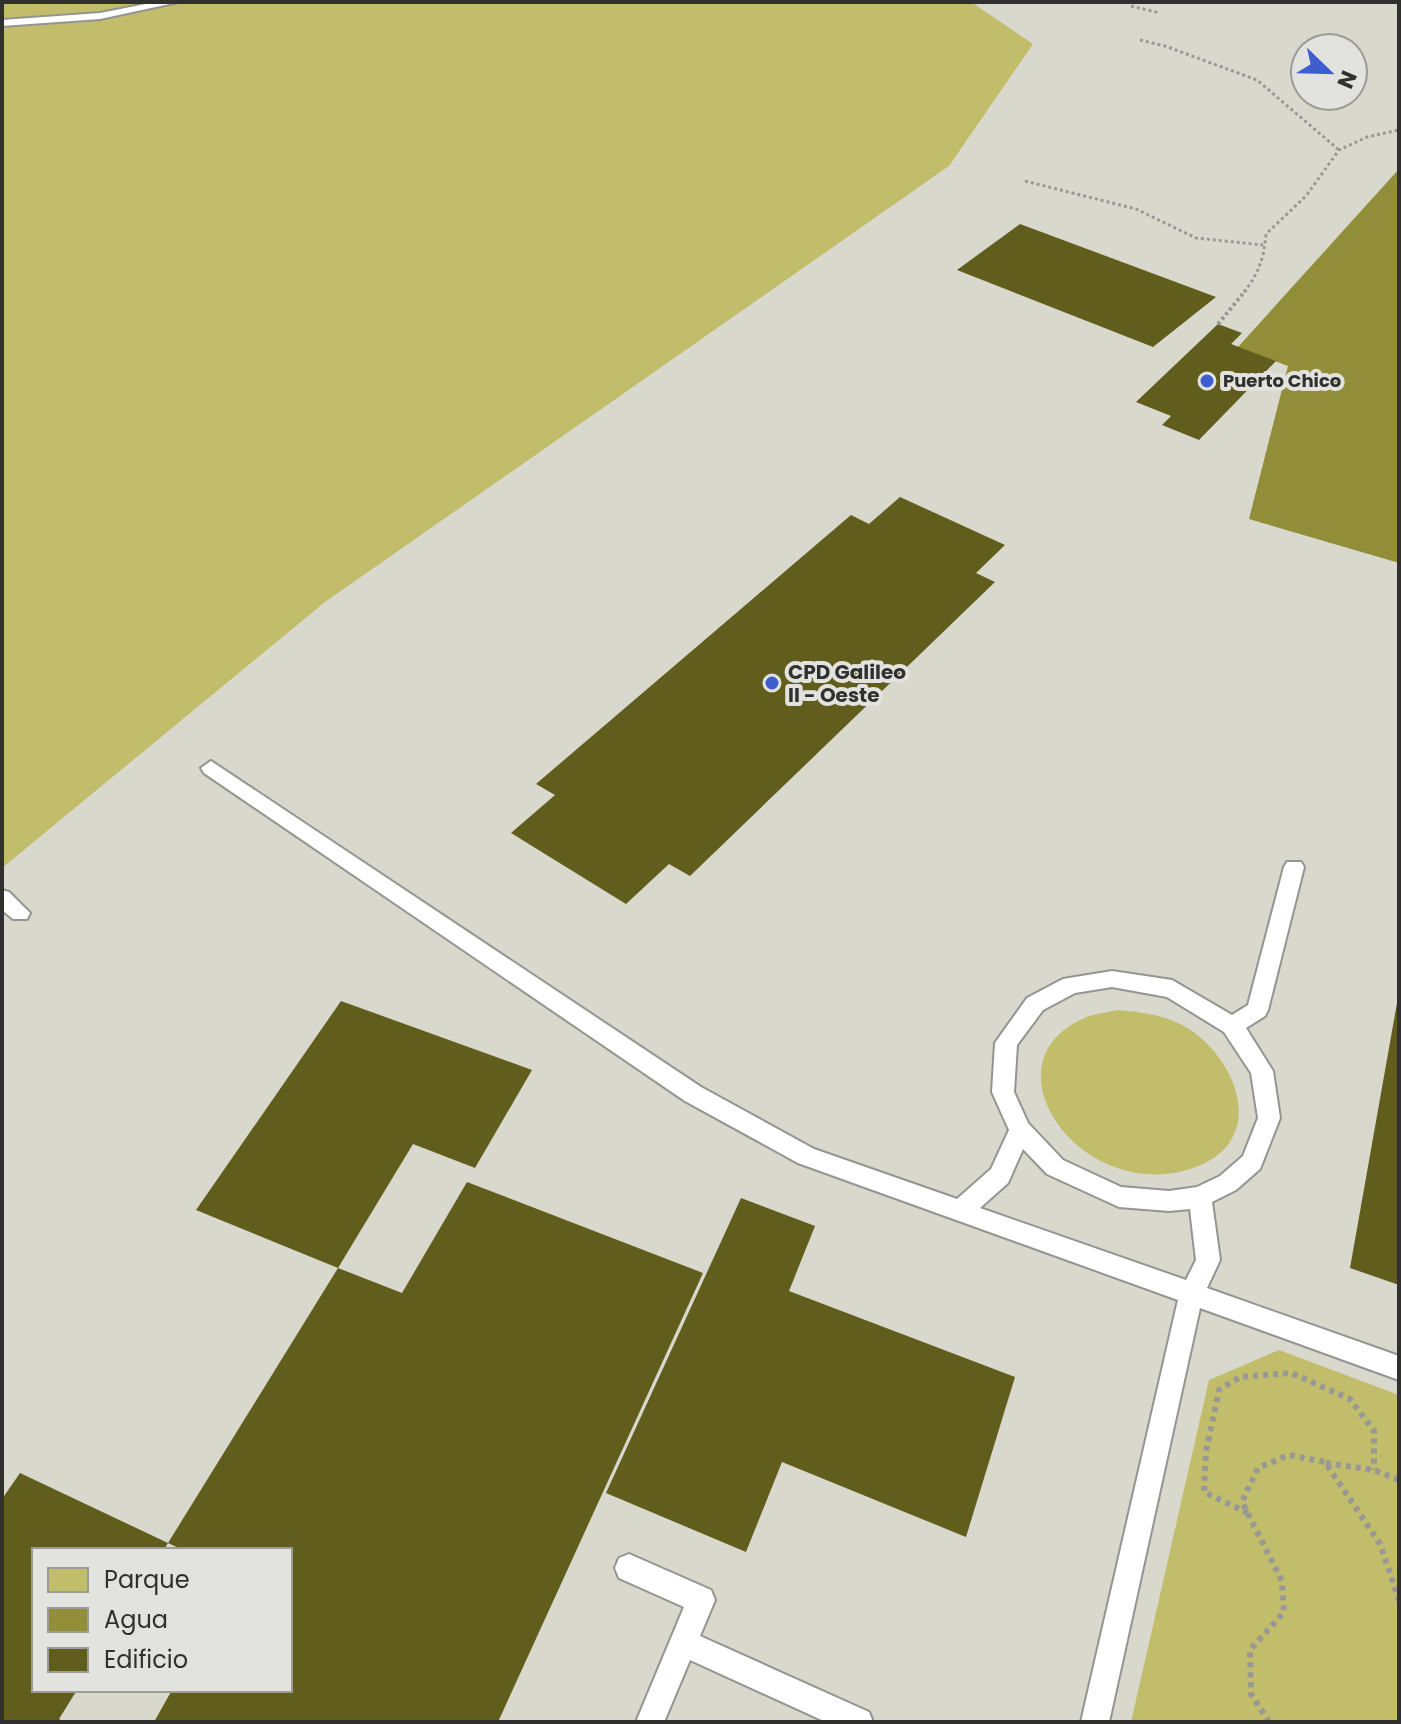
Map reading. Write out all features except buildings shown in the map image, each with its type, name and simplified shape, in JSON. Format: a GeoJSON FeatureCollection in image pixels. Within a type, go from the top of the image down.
{"type":"FeatureCollection","features":[{"type":"Feature","properties":{"kind":"lane"},"geometry":{"type":"LineString","coordinates":[[2,23],[100,16],[173,2]]}},
{"type":"Feature","properties":{"kind":"lane"},"geometry":{"type":"LineString","coordinates":[[211,768],[693,1094],[806,1156],[1399,1368]]}},
{"type":"Feature","properties":{"kind":"lane"},"geometry":{"type":"LineString","coordinates":[[1232,1026],[1257,1010],[1294,867]]}},
{"type":"Feature","properties":{"kind":"lane"},"geometry":{"type":"LineString","coordinates":[[2,898],[20,913]]}},
{"type":"Feature","properties":{"kind":"lane"},"geometry":{"type":"LineString","coordinates":[[1112,979],[1172,989],[1232,1026],[1262,1071],[1269,1118],[1252,1162],[1228,1183],[1200,1197],[1169,1201],[1119,1197],[1055,1167],[1020,1130],[1003,1092],[1006,1043],[1035,1004],[1071,985],[1112,979]]}},
{"type":"Feature","properties":{"kind":"lane"},"geometry":{"type":"LineString","coordinates":[[959,1212],[1000,1176],[1020,1130]]}},
{"type":"Feature","properties":{"kind":"lane"},"geometry":{"type":"LineString","coordinates":[[1095,1722],[1191,1295],[1208,1260],[1200,1197]]}},
{"type":"Feature","properties":{"kind":"lane"},"geometry":{"type":"LineString","coordinates":[[629,1568],[701,1600],[650,1722]]}},
{"type":"Feature","properties":{"kind":"lane"},"geometry":{"type":"LineString","coordinates":[[684,1643],[859,1722]]}},
{"type":"Feature","properties":{"kind":"path"},"geometry":{"type":"LineString","coordinates":[[1131,6],[1160,13]]}},
{"type":"Feature","properties":{"kind":"path"},"geometry":{"type":"LineString","coordinates":[[1140,40],[1165,46],[1257,80],[1339,150]]}},
{"type":"Feature","properties":{"kind":"path"},"geometry":{"type":"LineString","coordinates":[[1218,324],[1256,277],[1264,259],[1266,234],[1306,196],[1339,150],[1367,137],[1399,130]]}},
{"type":"Feature","properties":{"kind":"path"},"geometry":{"type":"LineString","coordinates":[[1025,181],[1136,209],[1196,238],[1263,245]]}},
{"type":"Feature","properties":{"kind":"path"},"geometry":{"type":"LineString","coordinates":[[1248,1513],[1204,1492],[1206,1451],[1219,1390],[1240,1377],[1291,1373],[1350,1399],[1374,1431],[1374,1470]]}},
{"type":"Feature","properties":{"kind":"path"},"geometry":{"type":"LineString","coordinates":[[1269,1722],[1251,1694],[1250,1650],[1284,1612],[1282,1581],[1242,1502],[1258,1468],[1289,1455],[1374,1470],[1399,1480]]}},
{"type":"Feature","properties":{"kind":"path"},"geometry":{"type":"LineString","coordinates":[[1325,1462],[1380,1544],[1399,1600]]}},
{"type":"Feature","properties":{"kind":"shaded area"},"geometry":{"type":"Polygon","coordinates":[[[2,2],[1399,2],[1399,1722],[2,1722],[2,2]]]}},
{"type":"Feature","properties":{"kind":"green space"},"geometry":{"type":"Polygon","coordinates":[[[2,2],[971,2],[1033,44],[949,166],[325,602],[2,868],[2,2]]]}},
{"type":"Feature","properties":{"kind":"green space"},"geometry":{"type":"Polygon","coordinates":[[[1117,1010],[1174,1021],[1201,1038],[1217,1055],[1237,1096],[1239,1117],[1233,1137],[1219,1154],[1196,1167],[1154,1174],[1116,1167],[1083,1150],[1058,1124],[1044,1095],[1042,1065],[1056,1038],[1087,1017],[1117,1010]]]}},
{"type":"Feature","properties":{"kind":"green space"},"geometry":{"type":"Polygon","coordinates":[[[1279,1350],[1399,1395],[1399,1722],[1131,1722],[1209,1380],[1279,1350]]]}},
{"type":"Feature","properties":{"kind":"water"},"geometry":{"type":"Polygon","coordinates":[[[1399,169],[1399,563],[1249,519],[1288,366],[1238,347],[1399,169]]]}},
{"type":"Feature","properties":{"kind":"place","name":"Puerto Chico"},"geometry":{"type":"Point","coordinates":[1207,381]}},
{"type":"Feature","properties":{"kind":"place","name":"CPD Galileo II - Oeste"},"geometry":{"type":"Point","coordinates":[772,683]}}]}
